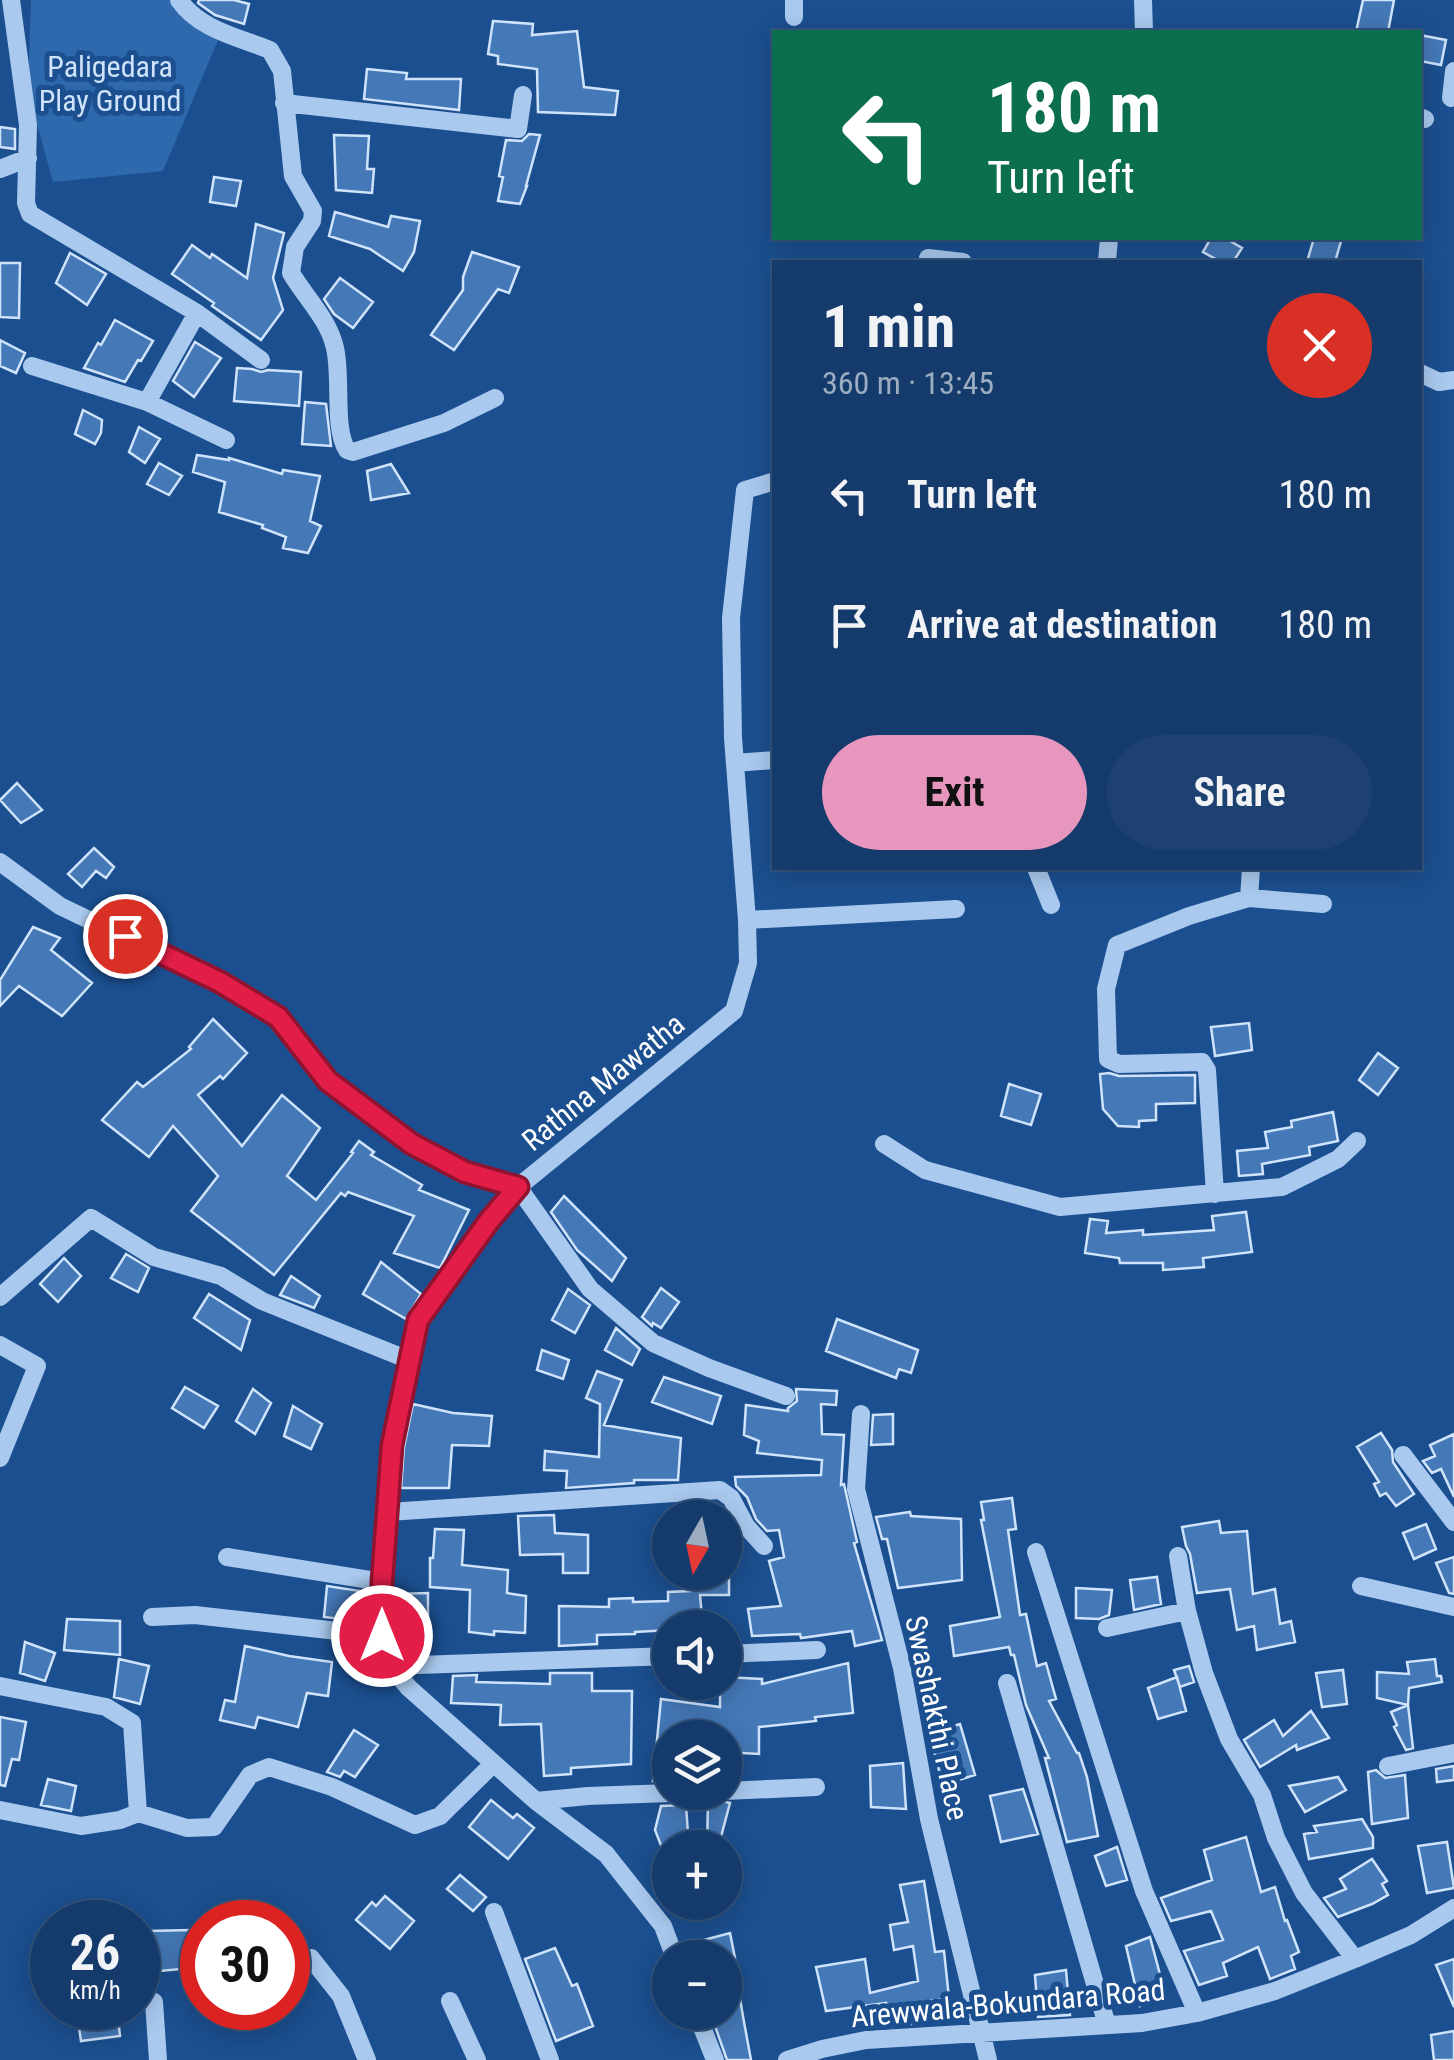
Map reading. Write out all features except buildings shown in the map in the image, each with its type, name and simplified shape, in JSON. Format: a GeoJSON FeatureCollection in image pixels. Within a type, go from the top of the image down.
{"type":"FeatureCollection","features":[{"type":"Feature","properties":{"kind":"street"},"geometry":{"type":"LineString","coordinates":[[11,0],[28,125],[26,202],[30,214],[197,313],[261,360]]}},
{"type":"Feature","properties":{"kind":"street"},"geometry":{"type":"LineString","coordinates":[[179,0],[190,13],[224,34],[270,50],[282,71],[293,176],[313,211],[312,220],[295,247],[291,273],[334,344],[339,370],[340,440],[346,450],[353,452],[444,423],[495,398]]}},
{"type":"Feature","properties":{"kind":"street"},"geometry":{"type":"LineString","coordinates":[[1143,0],[1148,30]]}},
{"type":"Feature","properties":{"kind":"street"},"geometry":{"type":"LineString","coordinates":[[1451,98],[1454,72]]}},
{"type":"Feature","properties":{"kind":"street"},"geometry":{"type":"LineString","coordinates":[[284,102],[518,129],[524,94]]}},
{"type":"Feature","properties":{"kind":"street"},"geometry":{"type":"LineString","coordinates":[[0,168],[28,158]]}},
{"type":"Feature","properties":{"kind":"street"},"geometry":{"type":"LineString","coordinates":[[928,258],[946,260]]}},
{"type":"Feature","properties":{"kind":"street"},"geometry":{"type":"LineString","coordinates":[[146,402],[197,313]]}},
{"type":"Feature","properties":{"kind":"street"},"geometry":{"type":"LineString","coordinates":[[32,366],[146,402],[226,440]]}},
{"type":"Feature","properties":{"kind":"street"},"geometry":{"type":"LineString","coordinates":[[1422,375],[1438,382],[1454,380]]}},
{"type":"Feature","properties":{"kind":"street","name":"Rathna Mawatha"},"geometry":{"type":"LineString","coordinates":[[668,1940],[662,1926],[606,1854],[493,1764],[390,1666],[382,1636],[382,1582],[392,1445],[418,1320],[518,1187],[734,1012],[748,963],[735,763],[731,618],[745,490],[772,482]]}},
{"type":"Feature","properties":{"kind":"street"},"geometry":{"type":"LineString","coordinates":[[735,763],[772,760]]}},
{"type":"Feature","properties":{"kind":"street"},"geometry":{"type":"LineString","coordinates":[[0,862],[60,906],[220,982],[278,1017],[328,1081],[412,1144],[465,1172],[518,1187],[590,1290],[654,1343],[786,1396]]}},
{"type":"Feature","properties":{"kind":"street"},"geometry":{"type":"LineString","coordinates":[[1037,870],[1051,905]]}},
{"type":"Feature","properties":{"kind":"street"},"geometry":{"type":"LineString","coordinates":[[1249,898],[1251,870]]}},
{"type":"Feature","properties":{"kind":"street"},"geometry":{"type":"LineString","coordinates":[[1214,1194],[1207,1070],[1202,1062],[1118,1064],[1108,1060],[1106,989],[1117,945],[1249,898],[1323,904]]}},
{"type":"Feature","properties":{"kind":"street"},"geometry":{"type":"LineString","coordinates":[[747,920],[956,909]]}},
{"type":"Feature","properties":{"kind":"street"},"geometry":{"type":"LineString","coordinates":[[884,1144],[924,1170],[1060,1207],[1282,1188],[1338,1159],[1357,1141]]}},
{"type":"Feature","properties":{"kind":"street"},"geometry":{"type":"LineString","coordinates":[[0,1297],[91,1218],[154,1256],[221,1276],[262,1301],[408,1360]]}},
{"type":"Feature","properties":{"kind":"street"},"geometry":{"type":"LineString","coordinates":[[0,1346],[37,1366],[0,1458]]}},
{"type":"Feature","properties":{"kind":"street","name":"Swashakthi Place"},"geometry":{"type":"LineString","coordinates":[[860,1414],[856,1489],[902,1668],[928,1819],[988,2060]]}},
{"type":"Feature","properties":{"kind":"street"},"geometry":{"type":"LineString","coordinates":[[1403,1455],[1454,1522]]}},
{"type":"Feature","properties":{"kind":"street"},"geometry":{"type":"LineString","coordinates":[[388,1512],[720,1490],[731,1498],[746,1526],[764,1546]]}},
{"type":"Feature","properties":{"kind":"street"},"geometry":{"type":"LineString","coordinates":[[1036,1552],[1144,1892],[1197,2013]]}},
{"type":"Feature","properties":{"kind":"street"},"geometry":{"type":"LineString","coordinates":[[1178,1556],[1204,1674],[1229,1739],[1262,1795],[1276,1838],[1304,1893],[1355,1959]]}},
{"type":"Feature","properties":{"kind":"street"},"geometry":{"type":"LineString","coordinates":[[227,1557],[382,1582]]}},
{"type":"Feature","properties":{"kind":"street"},"geometry":{"type":"LineString","coordinates":[[1362,1586],[1454,1607]]}},
{"type":"Feature","properties":{"kind":"street"},"geometry":{"type":"LineString","coordinates":[[1108,1628],[1188,1611]]}},
{"type":"Feature","properties":{"kind":"street"},"geometry":{"type":"LineString","coordinates":[[152,1617],[194,1615],[382,1636]]}},
{"type":"Feature","properties":{"kind":"street"},"geometry":{"type":"LineString","coordinates":[[742,1653],[817,1650]]}},
{"type":"Feature","properties":{"kind":"street"},"geometry":{"type":"LineString","coordinates":[[390,1666],[652,1657]]}},
{"type":"Feature","properties":{"kind":"street"},"geometry":{"type":"LineString","coordinates":[[1007,1684],[1107,2025]]}},
{"type":"Feature","properties":{"kind":"street"},"geometry":{"type":"LineString","coordinates":[[0,1686],[106,1708],[132,1723],[138,1813]]}},
{"type":"Feature","properties":{"kind":"street"},"geometry":{"type":"LineString","coordinates":[[1388,1766],[1454,1753]]}},
{"type":"Feature","properties":{"kind":"street"},"geometry":{"type":"LineString","coordinates":[[0,1810],[81,1826],[138,1813],[186,1828],[214,1826],[250,1775],[269,1768],[332,1787],[416,1824],[440,1816],[493,1764]]}},
{"type":"Feature","properties":{"kind":"street"},"geometry":{"type":"LineString","coordinates":[[742,1790],[816,1787]]}},
{"type":"Feature","properties":{"kind":"street"},"geometry":{"type":"LineString","coordinates":[[536,1801],[652,1794]]}},
{"type":"Feature","properties":{"kind":"street","name":"Arewwala-Bokundara Road"},"geometry":{"type":"LineString","coordinates":[[787,2060],[866,2040],[1142,2023],[1197,2013],[1275,1991],[1355,1959],[1411,1934],[1454,1908]]}},
{"type":"Feature","properties":{"kind":"street"},"geometry":{"type":"LineString","coordinates":[[494,1912],[550,2060]]}},
{"type":"Feature","properties":{"kind":"street"},"geometry":{"type":"LineString","coordinates":[[312,1958],[341,1996],[367,2060]]}},
{"type":"Feature","properties":{"kind":"street"},"geometry":{"type":"LineString","coordinates":[[450,2001],[477,2060]]}},
{"type":"Feature","properties":{"kind":"street"},"geometry":{"type":"LineString","coordinates":[[156,2030],[158,2060]]}},
{"type":"Feature","properties":{"kind":"street"},"geometry":{"type":"LineString","coordinates":[[703,2030],[714,2060]]}},
{"type":"Feature","properties":{"kind":"green space","name":"Paligedara Play Ground"},"geometry":{"type":"Polygon","coordinates":[[[31,0],[169,0],[218,40],[163,171],[53,182],[28,92],[31,0]]]}},
{"type":"Feature","properties":{"kind":"route"},"geometry":{"type":"LineString","coordinates":[[125,936],[220,982],[278,1017],[328,1081],[412,1144],[465,1172],[518,1187],[418,1320],[392,1445],[382,1636]]}}]}
